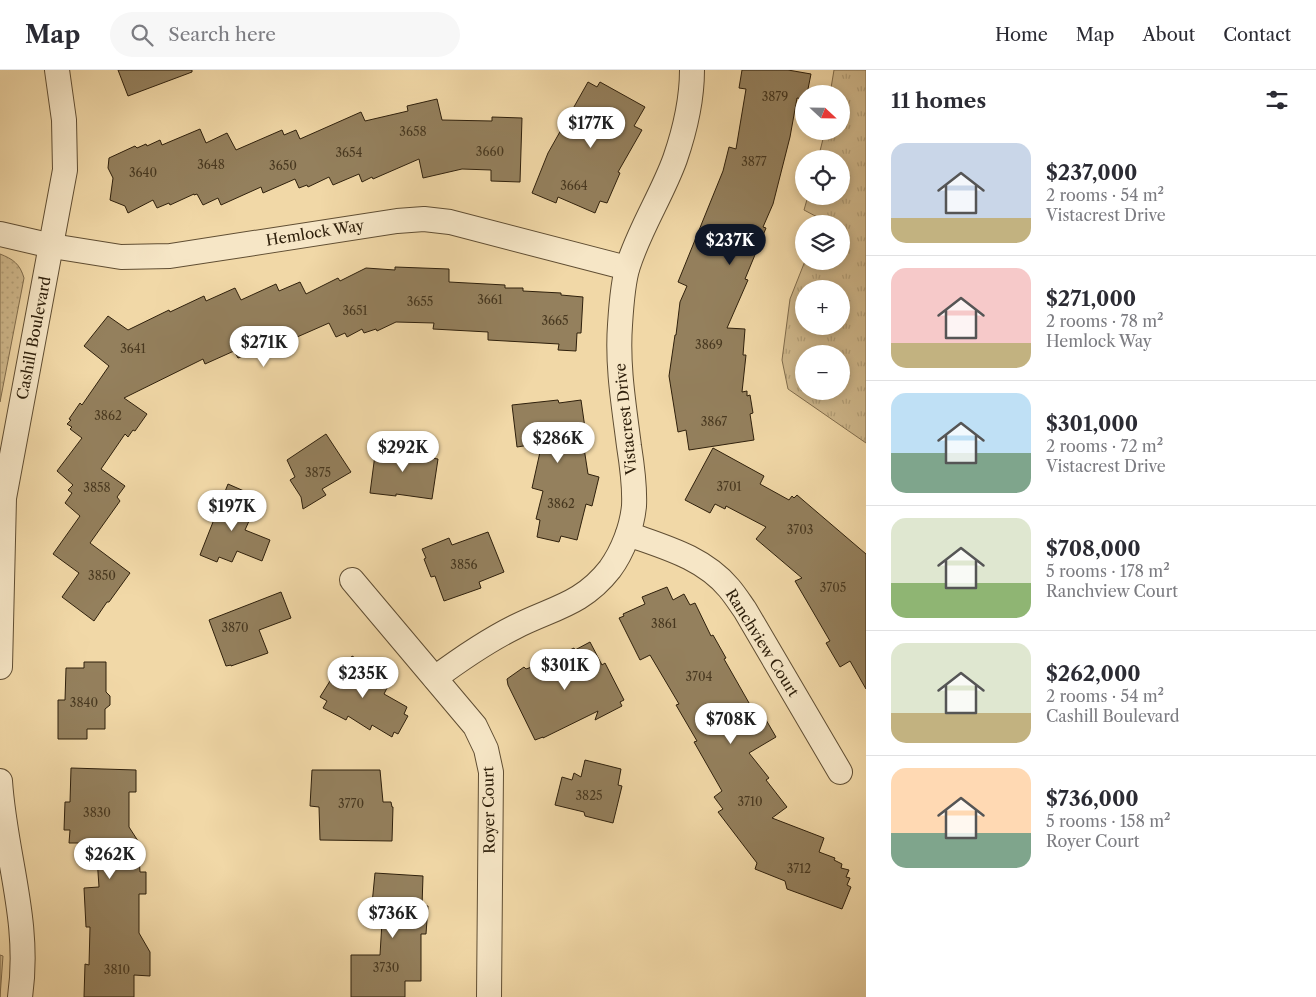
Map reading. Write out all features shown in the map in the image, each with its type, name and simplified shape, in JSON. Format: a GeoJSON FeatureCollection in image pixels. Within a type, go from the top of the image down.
{"type":"FeatureCollection","features":[{"type":"Feature","properties":{"kind":"street","name":"Cashill Boulevard"},"geometry":{"type":"LineString","coordinates":[[0,667],[4,498],[62,193],[66,162],[64,120],[57,70]]}},
{"type":"Feature","properties":{"kind":"street","name":"Vistacrest Drive"},"geometry":{"type":"LineString","coordinates":[[435,678],[475,648],[516,626],[570,603],[593,587],[610,568],[625,543],[634,507],[633,478],[619,368],[620,326],[627,268],[641,232],[675,160],[687,121],[692,70]]}},
{"type":"Feature","properties":{"kind":"street","name":"Hemlock Way"},"geometry":{"type":"LineString","coordinates":[[0,234],[52,246],[121,257],[170,256],[398,221],[424,219],[450,222],[627,268]]}},
{"type":"Feature","properties":{"kind":"street","name":"Ranchview Court"},"geometry":{"type":"LineString","coordinates":[[628,534],[683,554],[708,568],[729,587],[745,610],[840,772]]}},
{"type":"Feature","properties":{"kind":"street","name":"Royer Court"},"geometry":{"type":"LineString","coordinates":[[352,580],[475,726],[486,749],[491,772],[490,997]]}},
{"type":"Feature","properties":{"kind":"street"},"geometry":{"type":"LineString","coordinates":[[0,781],[23,929],[24,953],[20,997]]}},
{"type":"Feature","properties":{"kind":"green space"},"geometry":{"type":"Polygon","coordinates":[[[834,70],[866,70],[866,443],[804,400],[850,400],[850,345],[795,345],[795,394],[788,389],[782,360],[790,299],[795,286],[795,335],[850,335],[850,280],[798,280],[801,270],[850,270],[850,215],[813,215],[804,210],[805,205],[850,205],[850,150],[820,150],[823,140],[850,140],[850,85],[832,85],[834,70]]]}},
{"type":"Feature","properties":{"kind":"green space"},"geometry":{"type":"Polygon","coordinates":[[[0,254],[15,263],[24,278],[0,402],[0,254]]]}},
{"type":"Feature","properties":{"kind":"green space"},"geometry":{"type":"Polygon","coordinates":[[[0,955],[3,956],[0,997],[0,955]]]}},
{"type":"Feature","properties":{"kind":"building"},"geometry":{"type":"Polygon","coordinates":[[[118,70],[192,70],[192,72],[128,96],[118,70]]]}},
{"type":"Feature","properties":{"kind":"building"},"geometry":{"type":"Polygon","coordinates":[[[742,70],[788,70],[811,74],[809,85],[795,85],[795,109],[790,137],[773,204],[763,227],[766,228],[745,279],[748,280],[727,328],[745,329],[743,355],[746,355],[742,392],[747,391],[747,396],[750,395],[753,413],[750,414],[754,440],[689,450],[686,430],[678,432],[669,376],[680,302],[687,286],[678,282],[723,171],[729,147],[736,149],[746,89],[739,88],[742,70]]]}},
{"type":"Feature","properties":{"kind":"building"},"geometry":{"type":"Polygon","coordinates":[[[588,82],[597,87],[600,82],[645,107],[634,126],[642,130],[618,172],[620,173],[607,203],[600,201],[595,213],[558,197],[556,203],[532,193],[548,153],[588,82]]]}},
{"type":"Feature","properties":{"kind":"building"},"geometry":{"type":"Polygon","coordinates":[[[437,99],[442,120],[492,121],[492,117],[522,118],[520,182],[491,181],[491,170],[462,169],[423,178],[419,159],[362,182],[359,174],[333,185],[329,177],[308,187],[307,185],[299,188],[295,179],[263,193],[261,187],[221,205],[218,198],[203,205],[197,194],[194,194],[170,205],[169,203],[157,208],[153,200],[128,213],[125,206],[110,200],[113,178],[108,168],[109,158],[135,146],[137,148],[146,144],[147,146],[160,140],[162,145],[200,129],[206,143],[227,133],[236,150],[282,130],[284,135],[296,130],[300,139],[361,112],[365,121],[408,111],[407,106],[437,99]]]}},
{"type":"Feature","properties":{"kind":"building"},"geometry":{"type":"Polygon","coordinates":[[[395,267],[449,269],[449,282],[505,285],[505,288],[523,288],[523,291],[561,293],[561,295],[583,297],[581,333],[577,333],[576,351],[558,350],[559,344],[488,340],[488,332],[433,329],[434,323],[396,322],[377,331],[376,329],[364,333],[362,329],[347,337],[345,333],[336,337],[329,323],[272,348],[270,344],[238,358],[234,351],[205,364],[203,359],[124,398],[147,414],[135,431],[133,430],[128,437],[125,434],[101,469],[125,486],[117,497],[120,501],[90,543],[130,573],[94,621],[62,597],[79,573],[53,554],[80,516],[65,503],[72,493],[68,490],[73,485],[57,471],[82,438],[70,429],[72,427],[67,424],[71,420],[69,419],[80,403],[82,405],[109,366],[84,346],[108,316],[128,330],[169,310],[170,312],[204,296],[206,301],[235,288],[241,300],[276,284],[279,291],[300,282],[306,294],[338,278],[340,281],[366,268],[395,270],[395,267]]]}},
{"type":"Feature","properties":{"kind":"building"},"geometry":{"type":"Polygon","coordinates":[[[558,400],[559,403],[581,400],[586,435],[582,435],[588,474],[599,477],[592,506],[586,504],[577,540],[561,536],[559,542],[537,537],[540,520],[536,519],[543,491],[532,488],[542,443],[517,447],[512,405],[558,400]]]}},
{"type":"Feature","properties":{"kind":"building"},"geometry":{"type":"Polygon","coordinates":[[[326,434],[351,472],[322,489],[326,495],[303,509],[301,497],[290,480],[295,477],[287,460],[326,434]]]}},
{"type":"Feature","properties":{"kind":"building"},"geometry":{"type":"Polygon","coordinates":[[[376,447],[420,451],[419,456],[438,459],[432,499],[396,494],[396,496],[370,493],[376,447]]]}},
{"type":"Feature","properties":{"kind":"building"},"geometry":{"type":"Polygon","coordinates":[[[713,448],[764,476],[760,484],[789,500],[792,496],[794,498],[797,495],[866,554],[866,689],[850,661],[840,667],[826,643],[830,641],[795,581],[802,578],[756,539],[766,527],[726,506],[725,509],[715,504],[710,513],[685,500],[713,448]]]}},
{"type":"Feature","properties":{"kind":"building"},"geometry":{"type":"Polygon","coordinates":[[[228,484],[244,491],[235,515],[249,521],[245,530],[270,540],[262,561],[237,551],[232,562],[219,557],[217,562],[200,555],[228,484]]]}},
{"type":"Feature","properties":{"kind":"building"},"geometry":{"type":"Polygon","coordinates":[[[488,532],[504,572],[479,582],[481,588],[444,601],[435,576],[431,577],[422,549],[449,538],[452,545],[488,532]]]}},
{"type":"Feature","properties":{"kind":"building"},"geometry":{"type":"Polygon","coordinates":[[[667,587],[673,600],[684,594],[690,605],[695,603],[711,636],[713,635],[726,658],[724,659],[757,717],[762,713],[776,737],[749,753],[769,778],[766,780],[787,807],[772,818],[824,838],[819,852],[835,858],[834,860],[842,864],[841,868],[849,870],[846,877],[850,878],[847,885],[851,887],[842,909],[787,889],[785,881],[755,869],[757,863],[718,812],[723,809],[714,797],[722,791],[694,742],[697,741],[676,705],[679,704],[650,655],[640,660],[619,618],[624,616],[623,614],[645,604],[642,597],[667,587]]]}},
{"type":"Feature","properties":{"kind":"building"},"geometry":{"type":"Polygon","coordinates":[[[281,592],[291,618],[259,630],[268,653],[226,666],[209,620],[281,592]]]}},
{"type":"Feature","properties":{"kind":"building"},"geometry":{"type":"Polygon","coordinates":[[[590,642],[602,665],[605,663],[624,700],[620,702],[622,706],[595,720],[598,711],[543,738],[535,740],[508,685],[507,679],[524,667],[526,669],[543,663],[590,642]]]}},
{"type":"Feature","properties":{"kind":"building"},"geometry":{"type":"Polygon","coordinates":[[[352,656],[374,669],[369,679],[387,688],[384,694],[407,707],[404,714],[408,716],[398,734],[394,732],[392,737],[372,725],[370,730],[348,716],[346,720],[323,708],[327,701],[320,697],[340,665],[345,668],[352,656]]]}},
{"type":"Feature","properties":{"kind":"building"},"geometry":{"type":"Polygon","coordinates":[[[84,662],[106,662],[106,692],[110,696],[110,705],[105,709],[105,729],[87,729],[87,739],[58,739],[58,700],[65,700],[66,668],[84,668],[84,662]]]}},
{"type":"Feature","properties":{"kind":"building"},"geometry":{"type":"Polygon","coordinates":[[[585,760],[621,769],[618,785],[622,786],[613,823],[585,816],[584,812],[555,805],[562,777],[572,780],[574,773],[581,777],[585,760]]]}},
{"type":"Feature","properties":{"kind":"building"},"geometry":{"type":"Polygon","coordinates":[[[71,768],[136,770],[136,792],[129,792],[129,827],[138,841],[140,872],[146,872],[146,894],[139,894],[139,933],[150,952],[150,976],[134,975],[134,997],[84,997],[85,964],[89,965],[90,927],[86,927],[84,888],[99,887],[96,843],[69,843],[70,830],[64,830],[65,802],[70,802],[71,768]]]}},
{"type":"Feature","properties":{"kind":"building"},"geometry":{"type":"Polygon","coordinates":[[[312,770],[380,770],[383,802],[391,802],[393,807],[392,841],[320,840],[319,807],[310,806],[312,770]]]}},
{"type":"Feature","properties":{"kind":"building"},"geometry":{"type":"Polygon","coordinates":[[[375,873],[423,876],[422,906],[428,906],[426,934],[421,934],[421,981],[405,981],[405,997],[351,997],[351,955],[380,955],[383,905],[372,904],[375,873]]]}}]}
